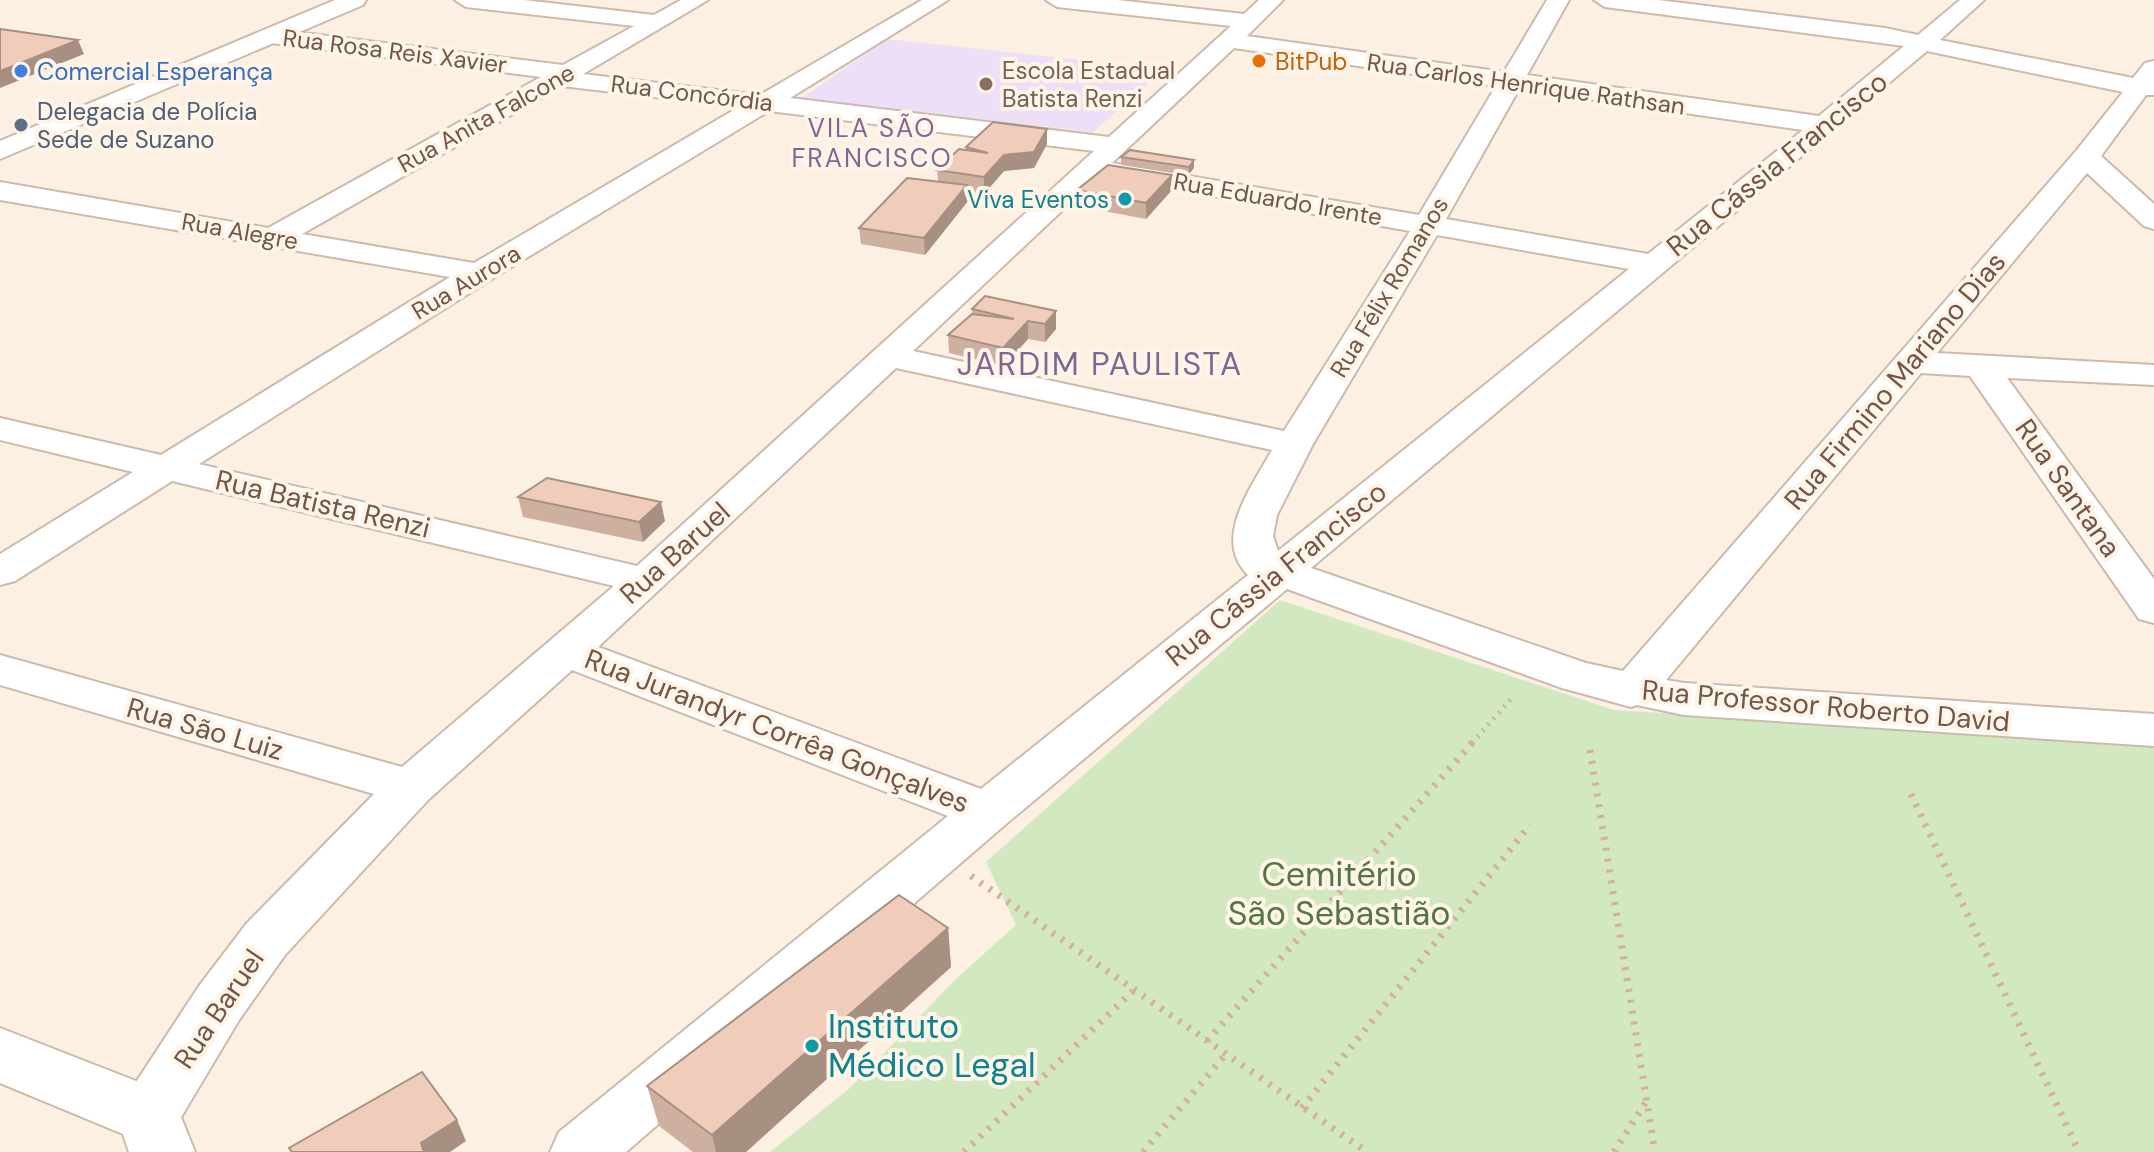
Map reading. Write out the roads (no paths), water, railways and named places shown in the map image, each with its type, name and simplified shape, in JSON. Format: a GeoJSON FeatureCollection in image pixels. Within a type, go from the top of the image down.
{"type":"FeatureCollection","features":[{"type":"Feature","properties":{"kind":"main road"},"geometry":{"type":"LineString","coordinates":[[0,151],[355,0]]}},
{"type":"Feature","properties":{"kind":"main road"},"geometry":{"type":"LineString","coordinates":[[0,1055],[156,1133]]}},
{"type":"Feature","properties":{"kind":"street"},"geometry":{"type":"LineString","coordinates":[[466,0],[659,22]]}},
{"type":"Feature","properties":{"kind":"street","name":"Rua Anita Falcone"},"geometry":{"type":"LineString","coordinates":[[274,237],[697,0]]}},
{"type":"Feature","properties":{"kind":"street","name":"Rua Aurora"},"geometry":{"type":"LineString","coordinates":[[0,572],[479,273],[937,0]]}},
{"type":"Feature","properties":{"kind":"street"},"geometry":{"type":"LineString","coordinates":[[1057,0],[1248,21]]}},
{"type":"Feature","properties":{"kind":"street","name":"Rua Baruel"},"geometry":{"type":"LineString","coordinates":[[156,1133],[219,1003],[266,939],[411,787],[646,581],[1272,0]]}},
{"type":"Feature","properties":{"kind":"street","name":"Rua Félix Romanos"},"geometry":{"type":"LineString","coordinates":[[1278,571],[1261,565],[1253,536],[1257,515],[1294,444],[1428,225],[1558,0]]}},
{"type":"Feature","properties":{"kind":"street"},"geometry":{"type":"LineString","coordinates":[[1605,0],[1844,22],[1923,44],[2148,81]]}},
{"type":"Feature","properties":{"kind":"street","name":"Rua Cássia Francisco"},"geometry":{"type":"LineString","coordinates":[[581,1152],[1278,571],[1825,125],[1973,0]]}},
{"type":"Feature","properties":{"kind":"street","name":"Rua Rosa Reis Xavier"},"geometry":{"type":"LineString","coordinates":[[271,36],[562,75]]}},
{"type":"Feature","properties":{"kind":"street","name":"Rua Carlos Henrique Rathsan"},"geometry":{"type":"LineString","coordinates":[[1228,40],[1825,125]]}},
{"type":"Feature","properties":{"kind":"street","name":"Rua Concórdia"},"geometry":{"type":"LineString","coordinates":[[562,75],[766,102],[1102,156]]}},
{"type":"Feature","properties":{"kind":"street","name":"Rua Firmino Mariano Dias"},"geometry":{"type":"LineString","coordinates":[[1631,691],[2148,81]]}},
{"type":"Feature","properties":{"kind":"street","name":"Rua Eduardo Irente"},"geometry":{"type":"LineString","coordinates":[[1102,156],[1428,225],[1654,264]]}},
{"type":"Feature","properties":{"kind":"street"},"geometry":{"type":"LineString","coordinates":[[2086,157],[2154,220]]}},
{"type":"Feature","properties":{"kind":"street","name":"Rua Alegre"},"geometry":{"type":"LineString","coordinates":[[0,191],[479,273]]}},
{"type":"Feature","properties":{"kind":"street"},"geometry":{"type":"LineString","coordinates":[[888,356],[1294,444]]}},
{"type":"Feature","properties":{"kind":"street"},"geometry":{"type":"LineString","coordinates":[[1910,362],[2154,375]]}},
{"type":"Feature","properties":{"kind":"street","name":"Rua Santana"},"geometry":{"type":"LineString","coordinates":[[1982,368],[2154,609]]}},
{"type":"Feature","properties":{"kind":"street","name":"Rua Batista Renzi"},"geometry":{"type":"LineString","coordinates":[[0,429],[646,581]]}},
{"type":"Feature","properties":{"kind":"street","name":"Rua Professor Roberto David"},"geometry":{"type":"LineString","coordinates":[[1278,571],[1578,677],[1631,691],[1684,699],[2154,730]]}},
{"type":"Feature","properties":{"kind":"street","name":"Rua Jurandyr Corrêa Gonçalves"},"geometry":{"type":"LineString","coordinates":[[566,651],[988,811]]}},
{"type":"Feature","properties":{"kind":"street","name":"Rua São Luiz"},"geometry":{"type":"LineString","coordinates":[[0,670],[411,787]]}},
{"type":"Feature","properties":{"kind":"place","name":"BitPub"},"geometry":{"type":"Point","coordinates":[1259,61]}},
{"type":"Feature","properties":{"kind":"place","name":"Comercial Esperança"},"geometry":{"type":"Point","coordinates":[21,71]}},
{"type":"Feature","properties":{"kind":"place","name":"Escola Estadual Batista Renzi"},"geometry":{"type":"Point","coordinates":[986,84]}},
{"type":"Feature","properties":{"kind":"place","name":"Delegacia de Polícia Sede de Suzano"},"geometry":{"type":"Point","coordinates":[21,125]}},
{"type":"Feature","properties":{"kind":"place","name":"Viva Eventos"},"geometry":{"type":"Point","coordinates":[1125,199]}},
{"type":"Feature","properties":{"kind":"place","name":"Instituto Médico Legal"},"geometry":{"type":"Point","coordinates":[812,1046]}},
{"type":"Feature","properties":{"kind":"district","name":"VILA SÃO FRANCISCO"},"geometry":{"type":"Point","coordinates":[872,143]}},
{"type":"Feature","properties":{"kind":"district","name":"JARDIM PAULISTA"},"geometry":{"type":"Point","coordinates":[1100,364]}},
{"type":"Feature","properties":{"kind":"park label","name":"Cemitério São Sebastião"},"geometry":{"type":"Point","coordinates":[1339,894]}}]}
